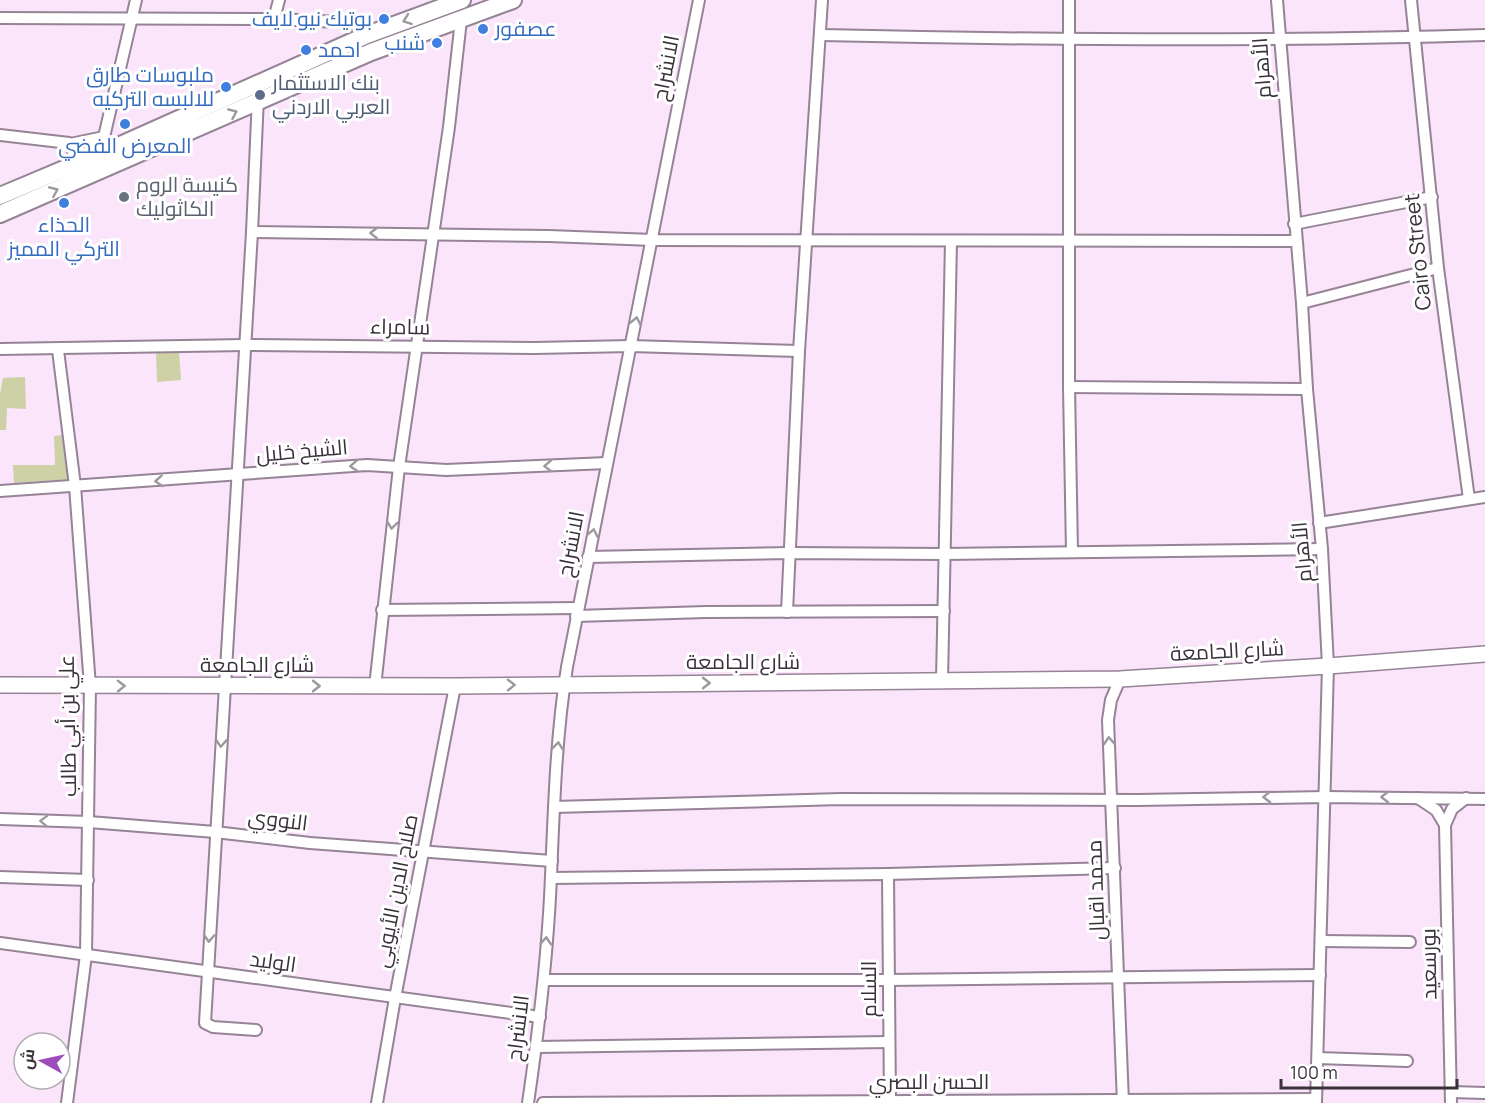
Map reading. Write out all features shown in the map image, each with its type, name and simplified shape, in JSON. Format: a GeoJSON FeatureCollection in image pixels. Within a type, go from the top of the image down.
{"type":"FeatureCollection","features":[{"type":"Feature","properties":{"kind":"main road"},"geometry":{"type":"LineString","coordinates":[[0,214],[257,93],[368,35],[462,0]]}},
{"type":"Feature","properties":{"kind":"main road"},"geometry":{"type":"LineString","coordinates":[[0,196],[76,164],[106,144],[257,93],[513,0]]}},
{"type":"Feature","properties":{"kind":"main road","name":"شارع الجامعة"},"geometry":{"type":"LineString","coordinates":[[0,685],[375,687],[1120,679],[1485,654]]}},
{"type":"Feature","properties":{"kind":"street"},"geometry":{"type":"LineString","coordinates":[[0,135],[70,144],[106,144],[136,0]]}},
{"type":"Feature","properties":{"kind":"street"},"geometry":{"type":"LineString","coordinates":[[274,19],[279,0]]}},
{"type":"Feature","properties":{"kind":"street","name":"الانشراح"},"geometry":{"type":"LineString","coordinates":[[528,1103],[544,980],[564,684],[699,0]]}},
{"type":"Feature","properties":{"kind":"street"},"geometry":{"type":"LineString","coordinates":[[787,612],[799,351],[822,0]]}},
{"type":"Feature","properties":{"kind":"street"},"geometry":{"type":"LineString","coordinates":[[1069,0],[1069,387],[1072,552]]}},
{"type":"Feature","properties":{"kind":"street","name":"الأهرام"},"geometry":{"type":"LineString","coordinates":[[1277,0],[1295,242],[1302,303],[1306,389],[1322,549],[1328,666],[1316,1101]]}},
{"type":"Feature","properties":{"kind":"street","name":"Cairo Street"},"geometry":{"type":"LineString","coordinates":[[1411,0],[1438,268],[1469,499]]}},
{"type":"Feature","properties":{"kind":"street"},"geometry":{"type":"LineString","coordinates":[[0,18],[274,19],[362,23],[368,28],[368,35]]}},
{"type":"Feature","properties":{"kind":"street"},"geometry":{"type":"LineString","coordinates":[[375,687],[399,467],[449,128],[461,20]]}},
{"type":"Feature","properties":{"kind":"street"},"geometry":{"type":"LineString","coordinates":[[821,35],[1069,40],[1485,35]]}},
{"type":"Feature","properties":{"kind":"street"},"geometry":{"type":"LineString","coordinates":[[256,1030],[213,1027],[205,1023],[252,232],[257,93]]}},
{"type":"Feature","properties":{"kind":"street"},"geometry":{"type":"LineString","coordinates":[[70,144],[76,164]]}},
{"type":"Feature","properties":{"kind":"street"},"geometry":{"type":"LineString","coordinates":[[1294,224],[1432,197]]}},
{"type":"Feature","properties":{"kind":"street"},"geometry":{"type":"LineString","coordinates":[[252,232],[653,240],[1295,242]]}},
{"type":"Feature","properties":{"kind":"street"},"geometry":{"type":"LineString","coordinates":[[942,681],[951,241]]}},
{"type":"Feature","properties":{"kind":"street"},"geometry":{"type":"LineString","coordinates":[[1302,303],[1438,268]]}},
{"type":"Feature","properties":{"kind":"street","name":"سامراء"},"geometry":{"type":"LineString","coordinates":[[0,349],[58,350],[244,345],[534,348],[631,346],[799,351]]}},
{"type":"Feature","properties":{"kind":"street","name":"علي بن أبي طالب"},"geometry":{"type":"LineString","coordinates":[[58,350],[75,486],[90,686],[86,955],[67,1103]]}},
{"type":"Feature","properties":{"kind":"street"},"geometry":{"type":"LineString","coordinates":[[1069,387],[1306,389]]}},
{"type":"Feature","properties":{"kind":"street","name":"الشيخ خليل"},"geometry":{"type":"LineString","coordinates":[[0,491],[359,466],[446,470],[607,463]]}},
{"type":"Feature","properties":{"kind":"street"},"geometry":{"type":"LineString","coordinates":[[1319,523],[1485,496]]}},
{"type":"Feature","properties":{"kind":"street"},"geometry":{"type":"LineString","coordinates":[[588,557],[1322,549]]}},
{"type":"Feature","properties":{"kind":"street"},"geometry":{"type":"LineString","coordinates":[[382,610],[945,611]]}},
{"type":"Feature","properties":{"kind":"street","name":"محمد اقبال"},"geometry":{"type":"LineString","coordinates":[[1120,679],[1108,710],[1123,1101]]}},
{"type":"Feature","properties":{"kind":"street","name":"صلاح الدين الأيوبي"},"geometry":{"type":"LineString","coordinates":[[377,1103],[455,686]]}},
{"type":"Feature","properties":{"kind":"street"},"geometry":{"type":"LineString","coordinates":[[554,807],[842,799],[1326,796],[1485,799]]}},
{"type":"Feature","properties":{"kind":"street"},"geometry":{"type":"LineString","coordinates":[[1415,797],[1436,810],[1445,825]]}},
{"type":"Feature","properties":{"kind":"street"},"geometry":{"type":"LineString","coordinates":[[1445,825],[1452,809],[1466,798]]}},
{"type":"Feature","properties":{"kind":"street","name":"النووي"},"geometry":{"type":"LineString","coordinates":[[0,819],[89,822],[215,832],[310,843],[552,861]]}},
{"type":"Feature","properties":{"kind":"street","name":"بورسعيد"},"geometry":{"type":"LineString","coordinates":[[1445,825],[1451,1098]]}},
{"type":"Feature","properties":{"kind":"street"},"geometry":{"type":"LineString","coordinates":[[551,878],[888,874],[1115,868]]}},
{"type":"Feature","properties":{"kind":"street","name":"السلام"},"geometry":{"type":"LineString","coordinates":[[888,874],[890,1102]]}},
{"type":"Feature","properties":{"kind":"street"},"geometry":{"type":"LineString","coordinates":[[0,877],[88,880]]}},
{"type":"Feature","properties":{"kind":"street"},"geometry":{"type":"LineString","coordinates":[[1322,941],[1410,942]]}},
{"type":"Feature","properties":{"kind":"street","name":"الوليد"},"geometry":{"type":"LineString","coordinates":[[0,943],[540,1017]]}},
{"type":"Feature","properties":{"kind":"street"},"geometry":{"type":"LineString","coordinates":[[544,980],[888,980],[1320,975]]}},
{"type":"Feature","properties":{"kind":"street"},"geometry":{"type":"LineString","coordinates":[[536,1047],[889,1042]]}},
{"type":"Feature","properties":{"kind":"street"},"geometry":{"type":"LineString","coordinates":[[1318,1058],[1407,1061]]}},
{"type":"Feature","properties":{"kind":"street"},"geometry":{"type":"LineString","coordinates":[[1451,1098],[1485,1093]]}},
{"type":"Feature","properties":{"kind":"street","name":"الحسن البصري"},"geometry":{"type":"LineString","coordinates":[[543,1103],[1316,1101]]}},
{"type":"Feature","properties":{"kind":"green space"},"geometry":{"type":"Polygon","coordinates":[[[156,351],[179,351],[181,380],[157,382],[156,351]]]}},
{"type":"Feature","properties":{"kind":"green space"},"geometry":{"type":"Polygon","coordinates":[[[25,377],[26,409],[7,408],[6,430],[0,430],[0,394],[3,378],[25,377]]]}},
{"type":"Feature","properties":{"kind":"green space"},"geometry":{"type":"Polygon","coordinates":[[[64,435],[71,479],[14,483],[13,465],[55,465],[54,436],[64,435]]]}},
{"type":"Feature","properties":{"kind":"place","name":"بوتيك نيو لايف"},"geometry":{"type":"Point","coordinates":[384,19]}},
{"type":"Feature","properties":{"kind":"place","name":"عصفور"},"geometry":{"type":"Point","coordinates":[483,29]}},
{"type":"Feature","properties":{"kind":"place","name":"شنب"},"geometry":{"type":"Point","coordinates":[437,43]}},
{"type":"Feature","properties":{"kind":"place","name":"احمد"},"geometry":{"type":"Point","coordinates":[306,50]}},
{"type":"Feature","properties":{"kind":"place","name":"ملبوسات طارق للالبسه التركيه"},"geometry":{"type":"Point","coordinates":[226,87]}},
{"type":"Feature","properties":{"kind":"place","name":"بنك الاستثمار العربي الاردني"},"geometry":{"type":"Point","coordinates":[260,95]}},
{"type":"Feature","properties":{"kind":"place","name":"المعرض الفضي"},"geometry":{"type":"Point","coordinates":[125,124]}},
{"type":"Feature","properties":{"kind":"place","name":"كنيسة الروم الكاثوليك"},"geometry":{"type":"Point","coordinates":[124,197]}},
{"type":"Feature","properties":{"kind":"place","name":"الحذاء التركي المميز"},"geometry":{"type":"Point","coordinates":[64,203]}}]}
